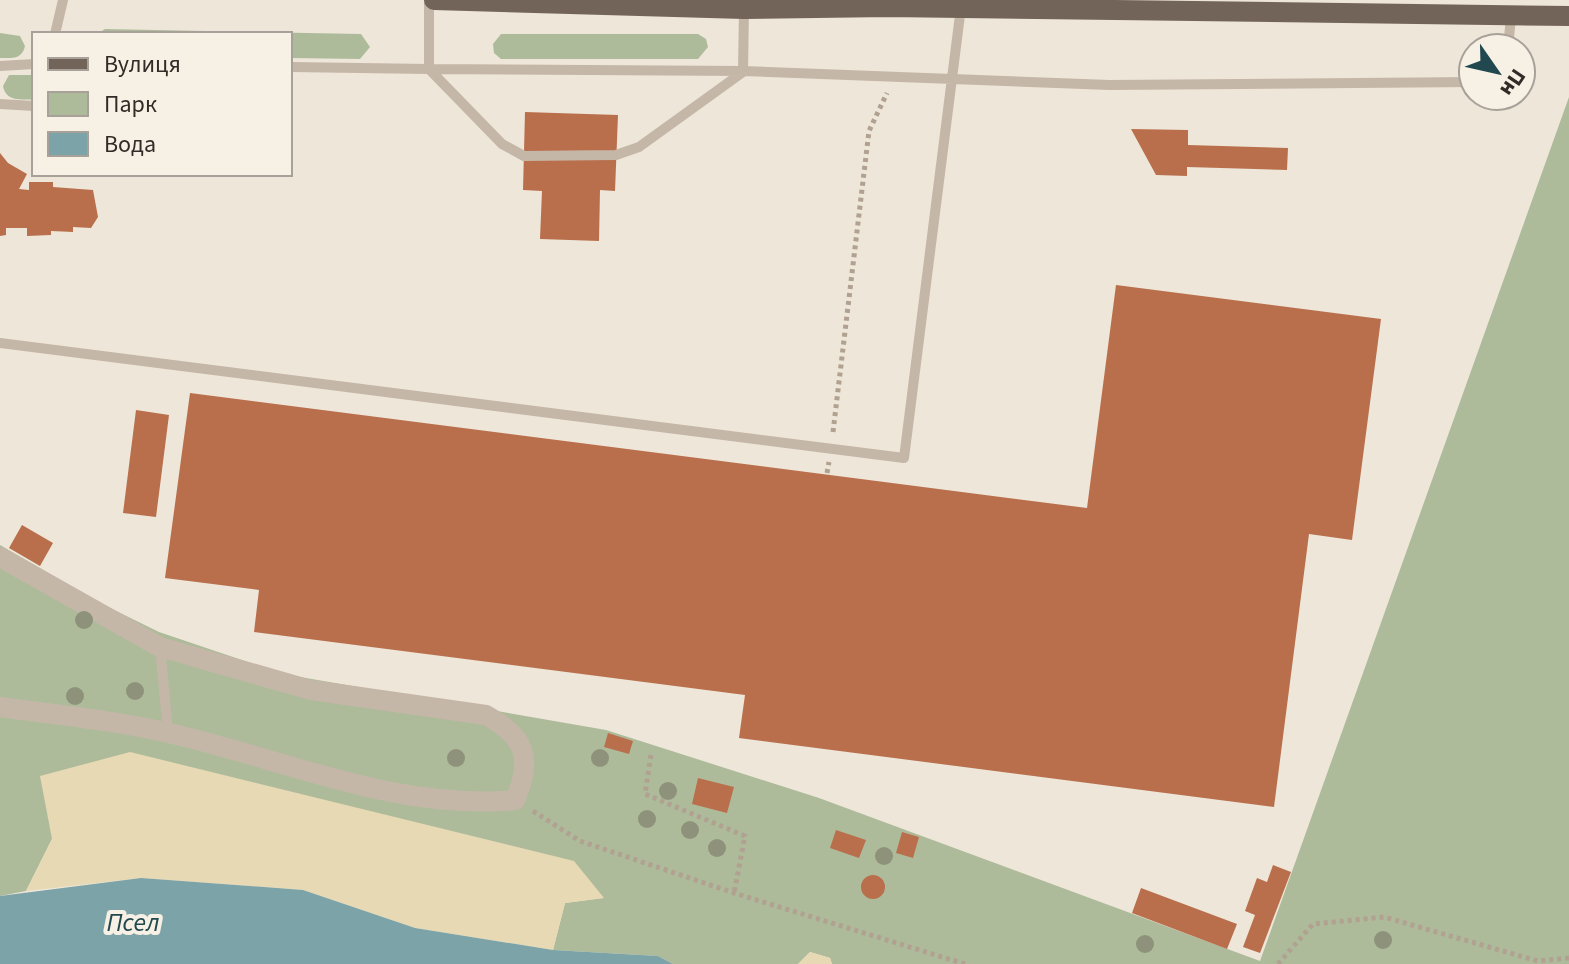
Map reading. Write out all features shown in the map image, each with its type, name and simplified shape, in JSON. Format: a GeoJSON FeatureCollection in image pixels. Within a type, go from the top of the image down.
{"type":"FeatureCollection","features":[{"type":"Feature","properties":{"kind":"main road"},"geometry":{"type":"LineString","coordinates":[[432,0],[744,9],[963,5],[1569,16]]}},
{"type":"Feature","properties":{"kind":"street"},"geometry":{"type":"LineString","coordinates":[[0,557],[160,647],[311,690],[486,715],[504,725],[523,748],[526,774],[515,800],[476,804],[334,780],[168,732],[0,707]]}},
{"type":"Feature","properties":{"kind":"lane"},"geometry":{"type":"LineString","coordinates":[[55,32],[63,0]]}},
{"type":"Feature","properties":{"kind":"lane"},"geometry":{"type":"LineString","coordinates":[[432,0],[429,69],[502,144],[524,156],[616,155],[639,147],[743,71]]}},
{"type":"Feature","properties":{"kind":"lane"},"geometry":{"type":"LineString","coordinates":[[1443,0],[1460,16]]}},
{"type":"Feature","properties":{"kind":"lane"},"geometry":{"type":"LineString","coordinates":[[0,343],[904,458],[963,5]]}},
{"type":"Feature","properties":{"kind":"lane"},"geometry":{"type":"LineString","coordinates":[[743,71],[744,9]]}},
{"type":"Feature","properties":{"kind":"lane"},"geometry":{"type":"LineString","coordinates":[[1510,32],[1511,17]]}},
{"type":"Feature","properties":{"kind":"lane"},"geometry":{"type":"LineString","coordinates":[[0,66],[32,64]]}},
{"type":"Feature","properties":{"kind":"lane"},"geometry":{"type":"LineString","coordinates":[[292,67],[743,71],[1110,85],[1457,82]]}},
{"type":"Feature","properties":{"kind":"lane"},"geometry":{"type":"LineString","coordinates":[[0,104],[32,106]]}},
{"type":"Feature","properties":{"kind":"lane"},"geometry":{"type":"LineString","coordinates":[[160,647],[168,732]]}},
{"type":"Feature","properties":{"kind":"path"},"geometry":{"type":"LineString","coordinates":[[827,473],[869,131],[887,98],[888,77]]}},
{"type":"Feature","properties":{"kind":"path"},"geometry":{"type":"LineString","coordinates":[[651,755],[645,794],[745,836],[734,893]]}},
{"type":"Feature","properties":{"kind":"path"},"geometry":{"type":"LineString","coordinates":[[515,800],[580,841],[734,893],[965,964]]}},
{"type":"Feature","properties":{"kind":"path"},"geometry":{"type":"LineString","coordinates":[[1278,964],[1313,924],[1384,917],[1538,961],[1569,958]]}},
{"type":"Feature","properties":{"kind":"green space"},"geometry":{"type":"Polygon","coordinates":[[[105,29],[259,32],[100,32],[105,29]]]}},
{"type":"Feature","properties":{"kind":"green space"},"geometry":{"type":"Polygon","coordinates":[[[0,33],[20,36],[25,46],[21,54],[0,58],[0,33]]]}},
{"type":"Feature","properties":{"kind":"green space"},"geometry":{"type":"Polygon","coordinates":[[[292,33],[361,34],[370,47],[360,59],[292,58],[292,33]]]}},
{"type":"Feature","properties":{"kind":"green space"},"geometry":{"type":"Polygon","coordinates":[[[501,34],[698,34],[706,39],[708,47],[698,59],[501,59],[494,53],[493,44],[501,34]]]}},
{"type":"Feature","properties":{"kind":"green space"},"geometry":{"type":"Polygon","coordinates":[[[9,75],[32,75],[32,100],[15,99],[7,95],[3,86],[9,75]]]}},
{"type":"Feature","properties":{"kind":"green space"},"geometry":{"type":"Polygon","coordinates":[[[1569,97],[1569,964],[832,964],[830,958],[810,952],[798,964],[673,964],[658,956],[553,950],[565,903],[603,898],[52,839],[26,891],[0,896],[0,545],[102,604],[159,632],[283,674],[606,730],[819,798],[1260,961],[1569,97]]]}},
{"type":"Feature","properties":{"kind":"sand"},"geometry":{"type":"Polygon","coordinates":[[[130,752],[574,861],[604,898],[565,903],[553,950],[415,928],[303,890],[141,878],[26,891],[52,839],[40,776],[130,752]]]}},
{"type":"Feature","properties":{"kind":"sand"},"geometry":{"type":"Polygon","coordinates":[[[810,952],[830,958],[832,964],[798,964],[810,952]]]}},
{"type":"Feature","properties":{"kind":"water","name":"Псел"},"geometry":{"type":"Polygon","coordinates":[[[141,878],[303,890],[415,928],[553,950],[658,956],[673,964],[0,964],[0,896],[141,878]]]}},
{"type":"Feature","properties":{"kind":"building"},"geometry":{"type":"Polygon","coordinates":[[[525,112],[618,115],[615,191],[600,190],[599,241],[540,239],[542,191],[523,190],[525,112]]]}},
{"type":"Feature","properties":{"kind":"building"},"geometry":{"type":"Polygon","coordinates":[[[1131,129],[1188,130],[1188,145],[1288,148],[1287,170],[1187,167],[1187,176],[1156,175],[1131,129]]]}},
{"type":"Feature","properties":{"kind":"building"},"geometry":{"type":"Polygon","coordinates":[[[0,153],[8,163],[27,174],[19,189],[29,190],[29,182],[53,182],[53,187],[93,190],[98,217],[91,228],[73,227],[73,232],[51,231],[51,235],[27,236],[27,228],[6,228],[6,235],[0,236],[0,153]]]}},
{"type":"Feature","properties":{"kind":"building"},"geometry":{"type":"Polygon","coordinates":[[[1116,285],[1381,319],[1352,540],[1309,534],[1274,807],[739,738],[745,695],[254,632],[259,590],[165,578],[190,393],[1087,508],[1116,285]]]}},
{"type":"Feature","properties":{"kind":"building"},"geometry":{"type":"Polygon","coordinates":[[[136,410],[169,415],[156,517],[123,513],[136,410]]]}},
{"type":"Feature","properties":{"kind":"building"},"geometry":{"type":"Polygon","coordinates":[[[22,525],[53,543],[40,566],[9,548],[22,525]]]}},
{"type":"Feature","properties":{"kind":"building"},"geometry":{"type":"Polygon","coordinates":[[[608,733],[633,741],[629,754],[604,747],[608,733]]]}},
{"type":"Feature","properties":{"kind":"building"},"geometry":{"type":"Polygon","coordinates":[[[698,778],[734,787],[727,813],[692,804],[698,778]]]}},
{"type":"Feature","properties":{"kind":"building"},"geometry":{"type":"Polygon","coordinates":[[[836,830],[866,840],[859,858],[830,848],[836,830]]]}},
{"type":"Feature","properties":{"kind":"building"},"geometry":{"type":"Polygon","coordinates":[[[902,832],[919,837],[913,858],[896,853],[902,832]]]}},
{"type":"Feature","properties":{"kind":"building"},"geometry":{"type":"Polygon","coordinates":[[[1273,865],[1291,872],[1260,953],[1243,947],[1255,915],[1245,911],[1257,878],[1267,882],[1273,865]]]}},
{"type":"Feature","properties":{"kind":"building"},"geometry":{"type":"Polygon","coordinates":[[[868,875],[878,875],[885,882],[885,892],[878,899],[868,899],[861,892],[861,882],[868,875]]]}},
{"type":"Feature","properties":{"kind":"building"},"geometry":{"type":"Polygon","coordinates":[[[1141,888],[1237,924],[1227,949],[1132,913],[1141,888]]]}}]}
